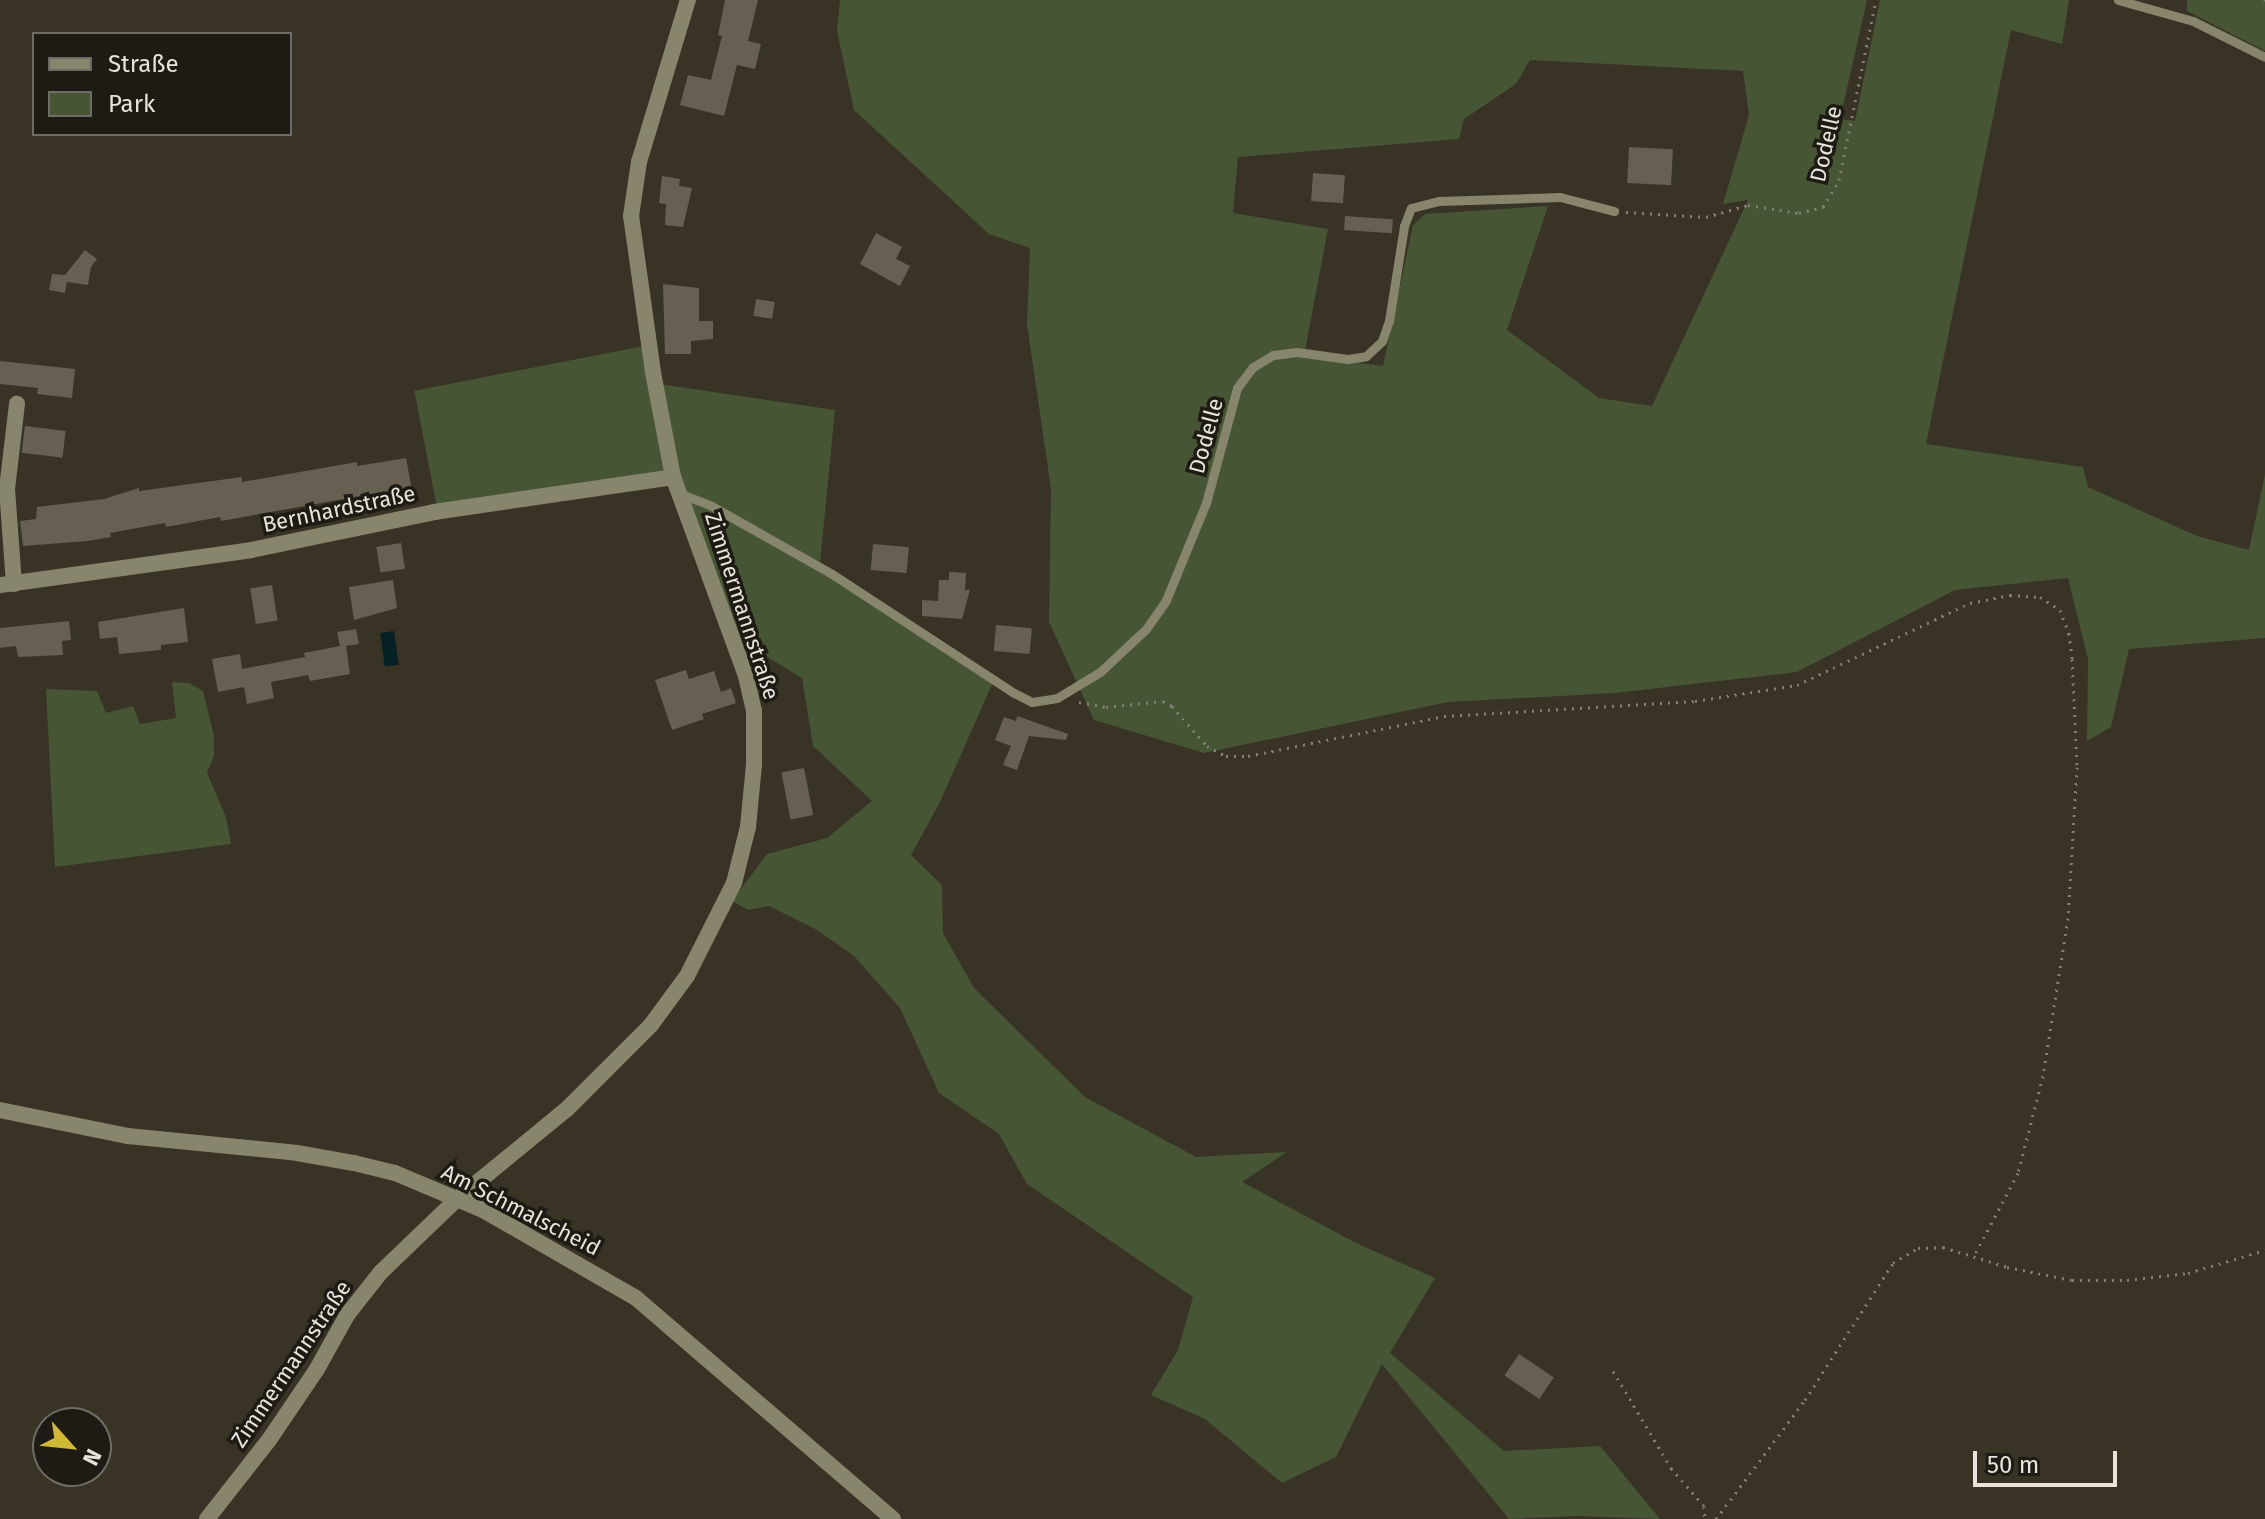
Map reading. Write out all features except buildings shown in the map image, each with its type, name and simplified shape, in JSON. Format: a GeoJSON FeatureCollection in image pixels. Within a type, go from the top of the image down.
{"type":"FeatureCollection","features":[{"type":"Feature","properties":{"kind":"street","name":"Zimmermannstraße"},"geometry":{"type":"LineString","coordinates":[[207,1519],[269,1440],[317,1369],[347,1315],[381,1272],[457,1199],[567,1109],[651,1025],[702,951],[734,883],[748,827],[754,765],[754,711],[746,676],[673,477],[653,372],[631,216],[639,162],[688,0]]}},
{"type":"Feature","properties":{"kind":"street","name":"Bernhardstraße"},"geometry":{"type":"LineString","coordinates":[[17,404],[7,489],[7,585],[251,550],[434,512],[673,477]]}},
{"type":"Feature","properties":{"kind":"street","name":"Am Schmalscheid"},"geometry":{"type":"LineString","coordinates":[[0,1110],[128,1136],[297,1153],[354,1163],[395,1173],[457,1199],[595,1272],[636,1298],[893,1519]]}},
{"type":"Feature","properties":{"kind":"lane"},"geometry":{"type":"LineString","coordinates":[[2118,0],[2193,21],[2265,57]]}},
{"type":"Feature","properties":{"kind":"lane","name":"Dodelle"},"geometry":{"type":"LineString","coordinates":[[1057,698],[1100,672],[1146,629],[1166,600],[1206,503],[1237,388],[1253,367],[1273,355],[1297,352],[1348,359],[1366,356],[1382,341],[1389,321],[1404,226],[1411,208],[1439,201],[1560,197],[1614,211]]}},
{"type":"Feature","properties":{"kind":"lane"},"geometry":{"type":"LineString","coordinates":[[681,494],[710,505],[832,574],[1014,693],[1032,702],[1057,698]]}},
{"type":"Feature","properties":{"kind":"path","name":"Dodelle"},"geometry":{"type":"LineString","coordinates":[[1614,211],[1706,217],[1748,205],[1799,213],[1823,207],[1839,180],[1876,0]]}},
{"type":"Feature","properties":{"kind":"path"},"geometry":{"type":"LineString","coordinates":[[1057,698],[1106,707],[1163,701],[1172,706],[1207,746],[1226,756],[1248,756],[1444,716],[1695,701],[1797,685],[1970,603],[2010,595],[2040,597],[2060,610],[2069,633],[2072,659],[2077,767],[2068,918],[2043,1076],[2018,1173],[1974,1256]]}},
{"type":"Feature","properties":{"kind":"path"},"geometry":{"type":"LineString","coordinates":[[1716,1519],[1805,1400],[1893,1263],[1918,1248],[1943,1247],[2072,1280],[2127,1280],[2188,1273],[2265,1250]]}},
{"type":"Feature","properties":{"kind":"path"},"geometry":{"type":"LineString","coordinates":[[1613,1371],[1671,1468],[1704,1506],[1705,1519]]}},
{"type":"Feature","properties":{"kind":"green space"},"geometry":{"type":"Polygon","coordinates":[[[840,0],[1867,0],[1840,119],[1855,121],[1880,0],[2069,0],[2062,44],[2011,30],[1926,444],[2083,467],[2088,487],[2197,536],[2249,550],[2265,474],[2265,638],[2129,649],[2111,727],[2087,741],[2088,659],[2068,578],[1955,590],[1797,672],[1615,693],[1448,702],[1204,753],[1094,720],[1049,622],[1051,489],[1027,324],[1030,248],[989,234],[854,110],[837,31],[840,0]],[[1530,60],[1516,84],[1464,119],[1459,139],[1238,157],[1233,213],[1328,229],[1304,356],[1383,366],[1413,225],[1425,214],[1548,206],[1507,330],[1599,398],[1652,406],[1748,200],[1723,204],[1749,115],[1743,71],[1530,60]]]}},
{"type":"Feature","properties":{"kind":"green space"},"geometry":{"type":"Polygon","coordinates":[[[2187,0],[2265,0],[2265,51],[2187,11],[2187,0]]]}},
{"type":"Feature","properties":{"kind":"green space"},"geometry":{"type":"Polygon","coordinates":[[[644,346],[669,475],[439,519],[414,391],[644,346]]]}},
{"type":"Feature","properties":{"kind":"green space"},"geometry":{"type":"Polygon","coordinates":[[[659,384],[835,410],[820,563],[993,682],[940,802],[911,855],[942,885],[943,933],[974,988],[1085,1097],[1196,1157],[1287,1152],[1242,1182],[1356,1243],[1435,1278],[1390,1353],[1504,1451],[1600,1446],[1660,1519],[1578,1516],[1509,1519],[1382,1364],[1336,1457],[1282,1483],[1205,1419],[1151,1395],[1178,1350],[1193,1297],[1027,1184],[999,1134],[939,1093],[900,1008],[854,956],[817,930],[769,906],[748,910],[732,901],[767,854],[827,838],[872,801],[813,746],[802,678],[749,646],[737,646],[683,491],[659,384]]]}},
{"type":"Feature","properties":{"kind":"green space"},"geometry":{"type":"Polygon","coordinates":[[[172,682],[189,683],[203,691],[214,736],[214,756],[207,773],[226,817],[231,844],[55,867],[46,689],[97,691],[106,713],[133,706],[140,724],[176,718],[172,682]]]}},
{"type":"Feature","properties":{"kind":"water"},"geometry":{"type":"Polygon","coordinates":[[[394,631],[399,665],[385,667],[380,633],[394,631]]]}}]}
